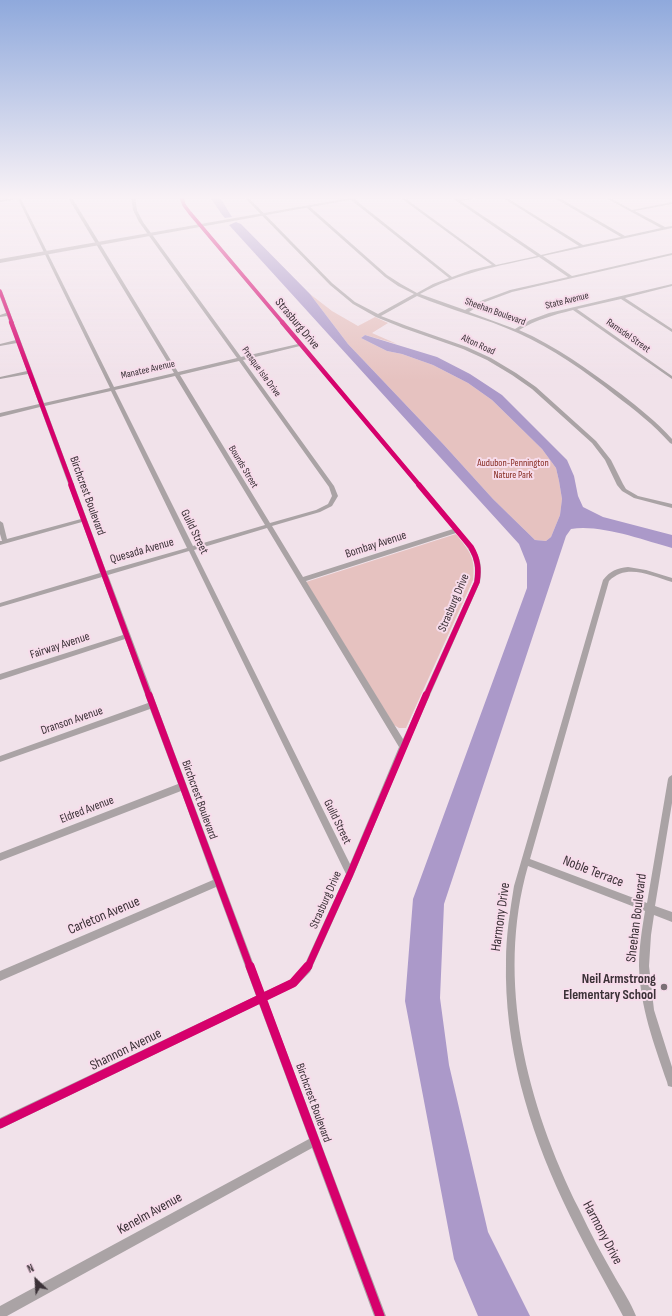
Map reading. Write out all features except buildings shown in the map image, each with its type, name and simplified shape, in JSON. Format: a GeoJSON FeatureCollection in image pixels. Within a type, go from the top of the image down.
{"type":"FeatureCollection","features":[{"type":"Feature","properties":{"kind":"street"},"geometry":{"type":"LineString","coordinates":[[0,261],[21,257]]}},
{"type":"Feature","properties":{"kind":"street","name":"Guild Street"},"geometry":{"type":"LineString","coordinates":[[48,257],[350,874]]}},
{"type":"Feature","properties":{"kind":"street","name":"Bounds Street"},"geometry":{"type":"LineString","coordinates":[[106,257],[403,747]]}},
{"type":"Feature","properties":{"kind":"street","name":"Presque Isle Drive"},"geometry":{"type":"LineString","coordinates":[[166,257],[334,491],[333,501],[324,508],[268,526]]}},
{"type":"Feature","properties":{"kind":"street","name":"Strasburg Drive"},"geometry":{"type":"LineString","coordinates":[[226,257],[457,530],[476,554],[479,570],[476,582],[403,747],[350,874],[307,969],[293,983],[262,998]]}},
{"type":"Feature","properties":{"kind":"street","name":"Alton Road"},"geometry":{"type":"LineString","coordinates":[[304,257],[337,290],[354,303],[378,316],[405,327],[465,348],[489,359],[514,374],[540,393],[594,442],[608,460],[624,490],[636,497],[672,506]]}},
{"type":"Feature","properties":{"kind":"street","name":"Sheehan Boulevard"},"geometry":{"type":"LineString","coordinates":[[365,257],[386,276],[416,295],[516,330],[554,349],[586,370],[649,419],[672,442]]}},
{"type":"Feature","properties":{"kind":"street"},"geometry":{"type":"LineString","coordinates":[[425,257],[451,278]]}},
{"type":"Feature","properties":{"kind":"street"},"geometry":{"type":"LineString","coordinates":[[483,257],[495,266]]}},
{"type":"Feature","properties":{"kind":"street"},"geometry":{"type":"LineString","coordinates":[[378,316],[451,278],[534,257]]}},
{"type":"Feature","properties":{"kind":"street"},"geometry":{"type":"LineString","coordinates":[[542,257],[571,277]]}},
{"type":"Feature","properties":{"kind":"street"},"geometry":{"type":"LineString","coordinates":[[465,312],[484,301],[504,294],[657,257]]}},
{"type":"Feature","properties":{"kind":"street","name":"State Avenue"},"geometry":{"type":"LineString","coordinates":[[516,330],[539,318],[672,285]]}},
{"type":"Feature","properties":{"kind":"street"},"geometry":{"type":"LineString","coordinates":[[666,286],[672,290]]}},
{"type":"Feature","properties":{"kind":"street","name":"Birchcrest Boulevard"},"geometry":{"type":"LineString","coordinates":[[0,290],[4,315],[18,341],[30,372],[152,705],[380,1316]]}},
{"type":"Feature","properties":{"kind":"street"},"geometry":{"type":"LineString","coordinates":[[621,297],[672,331]]}},
{"type":"Feature","properties":{"kind":"street","name":"Ramsdel Street"},"geometry":{"type":"LineString","coordinates":[[574,309],[672,378]]}},
{"type":"Feature","properties":{"kind":"street"},"geometry":{"type":"LineString","coordinates":[[0,345],[18,341]]}},
{"type":"Feature","properties":{"kind":"street","name":"Manatee Avenue"},"geometry":{"type":"LineString","coordinates":[[0,415],[300,345]]}},
{"type":"Feature","properties":{"kind":"street"},"geometry":{"type":"LineString","coordinates":[[0,378],[30,372]]}},
{"type":"Feature","properties":{"kind":"street"},"geometry":{"type":"LineString","coordinates":[[0,523],[2,543],[84,520]]}},
{"type":"Feature","properties":{"kind":"street","name":"Quesada Avenue"},"geometry":{"type":"LineString","coordinates":[[0,605],[268,526]]}},
{"type":"Feature","properties":{"kind":"street","name":"Bombay Avenue"},"geometry":{"type":"LineString","coordinates":[[301,580],[457,530]]}},
{"type":"Feature","properties":{"kind":"street","name":"Harmony Drive"},"geometry":{"type":"LineString","coordinates":[[630,1316],[570,1204],[558,1178],[536,1119],[520,1063],[513,1026],[509,964],[514,909],[526,861],[606,580],[610,574],[625,569],[634,569],[672,580]]}},
{"type":"Feature","properties":{"kind":"street","name":"Fairway Avenue"},"geometry":{"type":"LineString","coordinates":[[0,677],[127,636]]}},
{"type":"Feature","properties":{"kind":"street","name":"Dranson Avenue"},"geometry":{"type":"LineString","coordinates":[[0,759],[152,705]]}},
{"type":"Feature","properties":{"kind":"street","name":"Sheehan Boulevard"},"geometry":{"type":"LineString","coordinates":[[672,779],[670,808],[650,909],[645,950],[646,987],[655,1032],[672,1082]]}},
{"type":"Feature","properties":{"kind":"street","name":"Eldred Avenue"},"geometry":{"type":"LineString","coordinates":[[0,856],[183,786]]}},
{"type":"Feature","properties":{"kind":"street","name":"Noble Terrace"},"geometry":{"type":"LineString","coordinates":[[526,861],[672,918]]}},
{"type":"Feature","properties":{"kind":"street","name":"Carleton Avenue"},"geometry":{"type":"LineString","coordinates":[[0,976],[218,882]]}},
{"type":"Feature","properties":{"kind":"street","name":"Shannon Avenue"},"geometry":{"type":"LineString","coordinates":[[0,1124],[262,998]]}},
{"type":"Feature","properties":{"kind":"street","name":"Kenelm Avenue"},"geometry":{"type":"LineString","coordinates":[[0,1313],[315,1141]]}},
{"type":"Feature","properties":{"kind":"green space","name":"Audubon-Pennington Nature Park"},"geometry":{"type":"Polygon","coordinates":[[[310,294],[332,311],[358,326],[375,317],[388,323],[372,333],[397,344],[365,335],[361,338],[387,351],[402,354],[433,365],[468,383],[492,400],[542,449],[556,468],[562,499],[560,515],[551,537],[546,541],[535,540],[493,499],[348,344],[310,294]]]}},
{"type":"Feature","properties":{"kind":"green space"},"geometry":{"type":"Polygon","coordinates":[[[456,534],[465,545],[472,560],[474,572],[473,580],[406,728],[399,728],[394,725],[306,582],[456,534]]]}},
{"type":"Feature","properties":{"kind":"shaded area"},"geometry":{"type":"Polygon","coordinates":[[[258,257],[274,257],[310,294],[348,344],[493,499],[535,540],[546,541],[551,537],[560,515],[562,499],[556,468],[542,449],[492,400],[468,383],[433,365],[402,354],[387,351],[361,338],[365,335],[437,357],[470,374],[502,395],[567,460],[574,476],[578,496],[583,507],[603,517],[672,535],[672,548],[622,534],[595,529],[571,529],[566,536],[444,904],[440,998],[449,1065],[488,1232],[530,1316],[478,1316],[454,1259],[405,1001],[413,899],[527,588],[527,564],[519,544],[258,257]]]}},
{"type":"Feature","properties":{"kind":"cycle path"},"geometry":{"type":"LineString","coordinates":[[0,1124],[293,983],[307,969],[350,874],[403,747],[477,582],[478,564],[471,547],[227,257]]}},
{"type":"Feature","properties":{"kind":"cycle path"},"geometry":{"type":"LineString","coordinates":[[0,291],[380,1316]]}},
{"type":"Feature","properties":{"kind":"place","name":"Neil Armstrong Elementary School"},"geometry":{"type":"Point","coordinates":[664,987]}}]}
